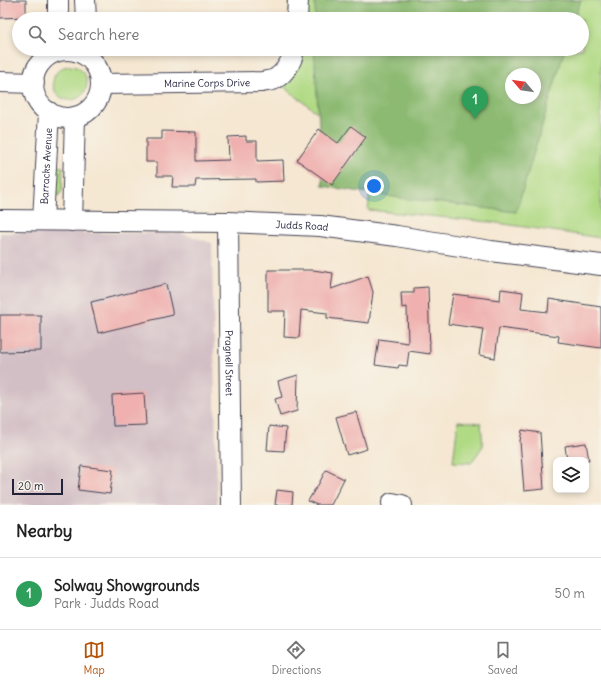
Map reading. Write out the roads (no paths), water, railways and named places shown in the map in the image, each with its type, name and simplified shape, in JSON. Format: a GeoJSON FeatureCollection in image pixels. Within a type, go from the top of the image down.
{"type":"FeatureCollection","features":[{"type":"Feature","properties":{"kind":"street"},"geometry":{"type":"LineString","coordinates":[[58,0],[58,12]]}},
{"type":"Feature","properties":{"kind":"street"},"geometry":{"type":"LineString","coordinates":[[86,0],[86,12]]}},
{"type":"Feature","properties":{"kind":"street"},"geometry":{"type":"LineString","coordinates":[[297,12],[298,0]]}},
{"type":"Feature","properties":{"kind":"street"},"geometry":{"type":"LineString","coordinates":[[49,56],[37,69],[34,90],[38,100],[49,112],[64,118],[75,117],[85,113],[93,106],[99,96],[101,84],[100,73],[89,56]]}},
{"type":"Feature","properties":{"kind":"street","name":"Marine Corps Drive"},"geometry":{"type":"LineString","coordinates":[[101,84],[262,82],[274,79],[286,68],[293,56]]}},
{"type":"Feature","properties":{"kind":"street"},"geometry":{"type":"LineString","coordinates":[[0,82],[34,83]]}},
{"type":"Feature","properties":{"kind":"street","name":"Barracks Avenue"},"geometry":{"type":"LineString","coordinates":[[43,220],[49,112]]}},
{"type":"Feature","properties":{"kind":"street"},"geometry":{"type":"LineString","coordinates":[[72,221],[75,117]]}},
{"type":"Feature","properties":{"kind":"street","name":"Judds Road"},"geometry":{"type":"LineString","coordinates":[[0,220],[228,222],[320,226],[397,236],[491,251],[601,265]]}},
{"type":"Feature","properties":{"kind":"street","name":"Pragnell Street"},"geometry":{"type":"LineString","coordinates":[[228,222],[231,505]]}},
{"type":"Feature","properties":{"kind":"place","name":"Solway Showgrounds"},"geometry":{"type":"Point","coordinates":[475,119]}}]}
